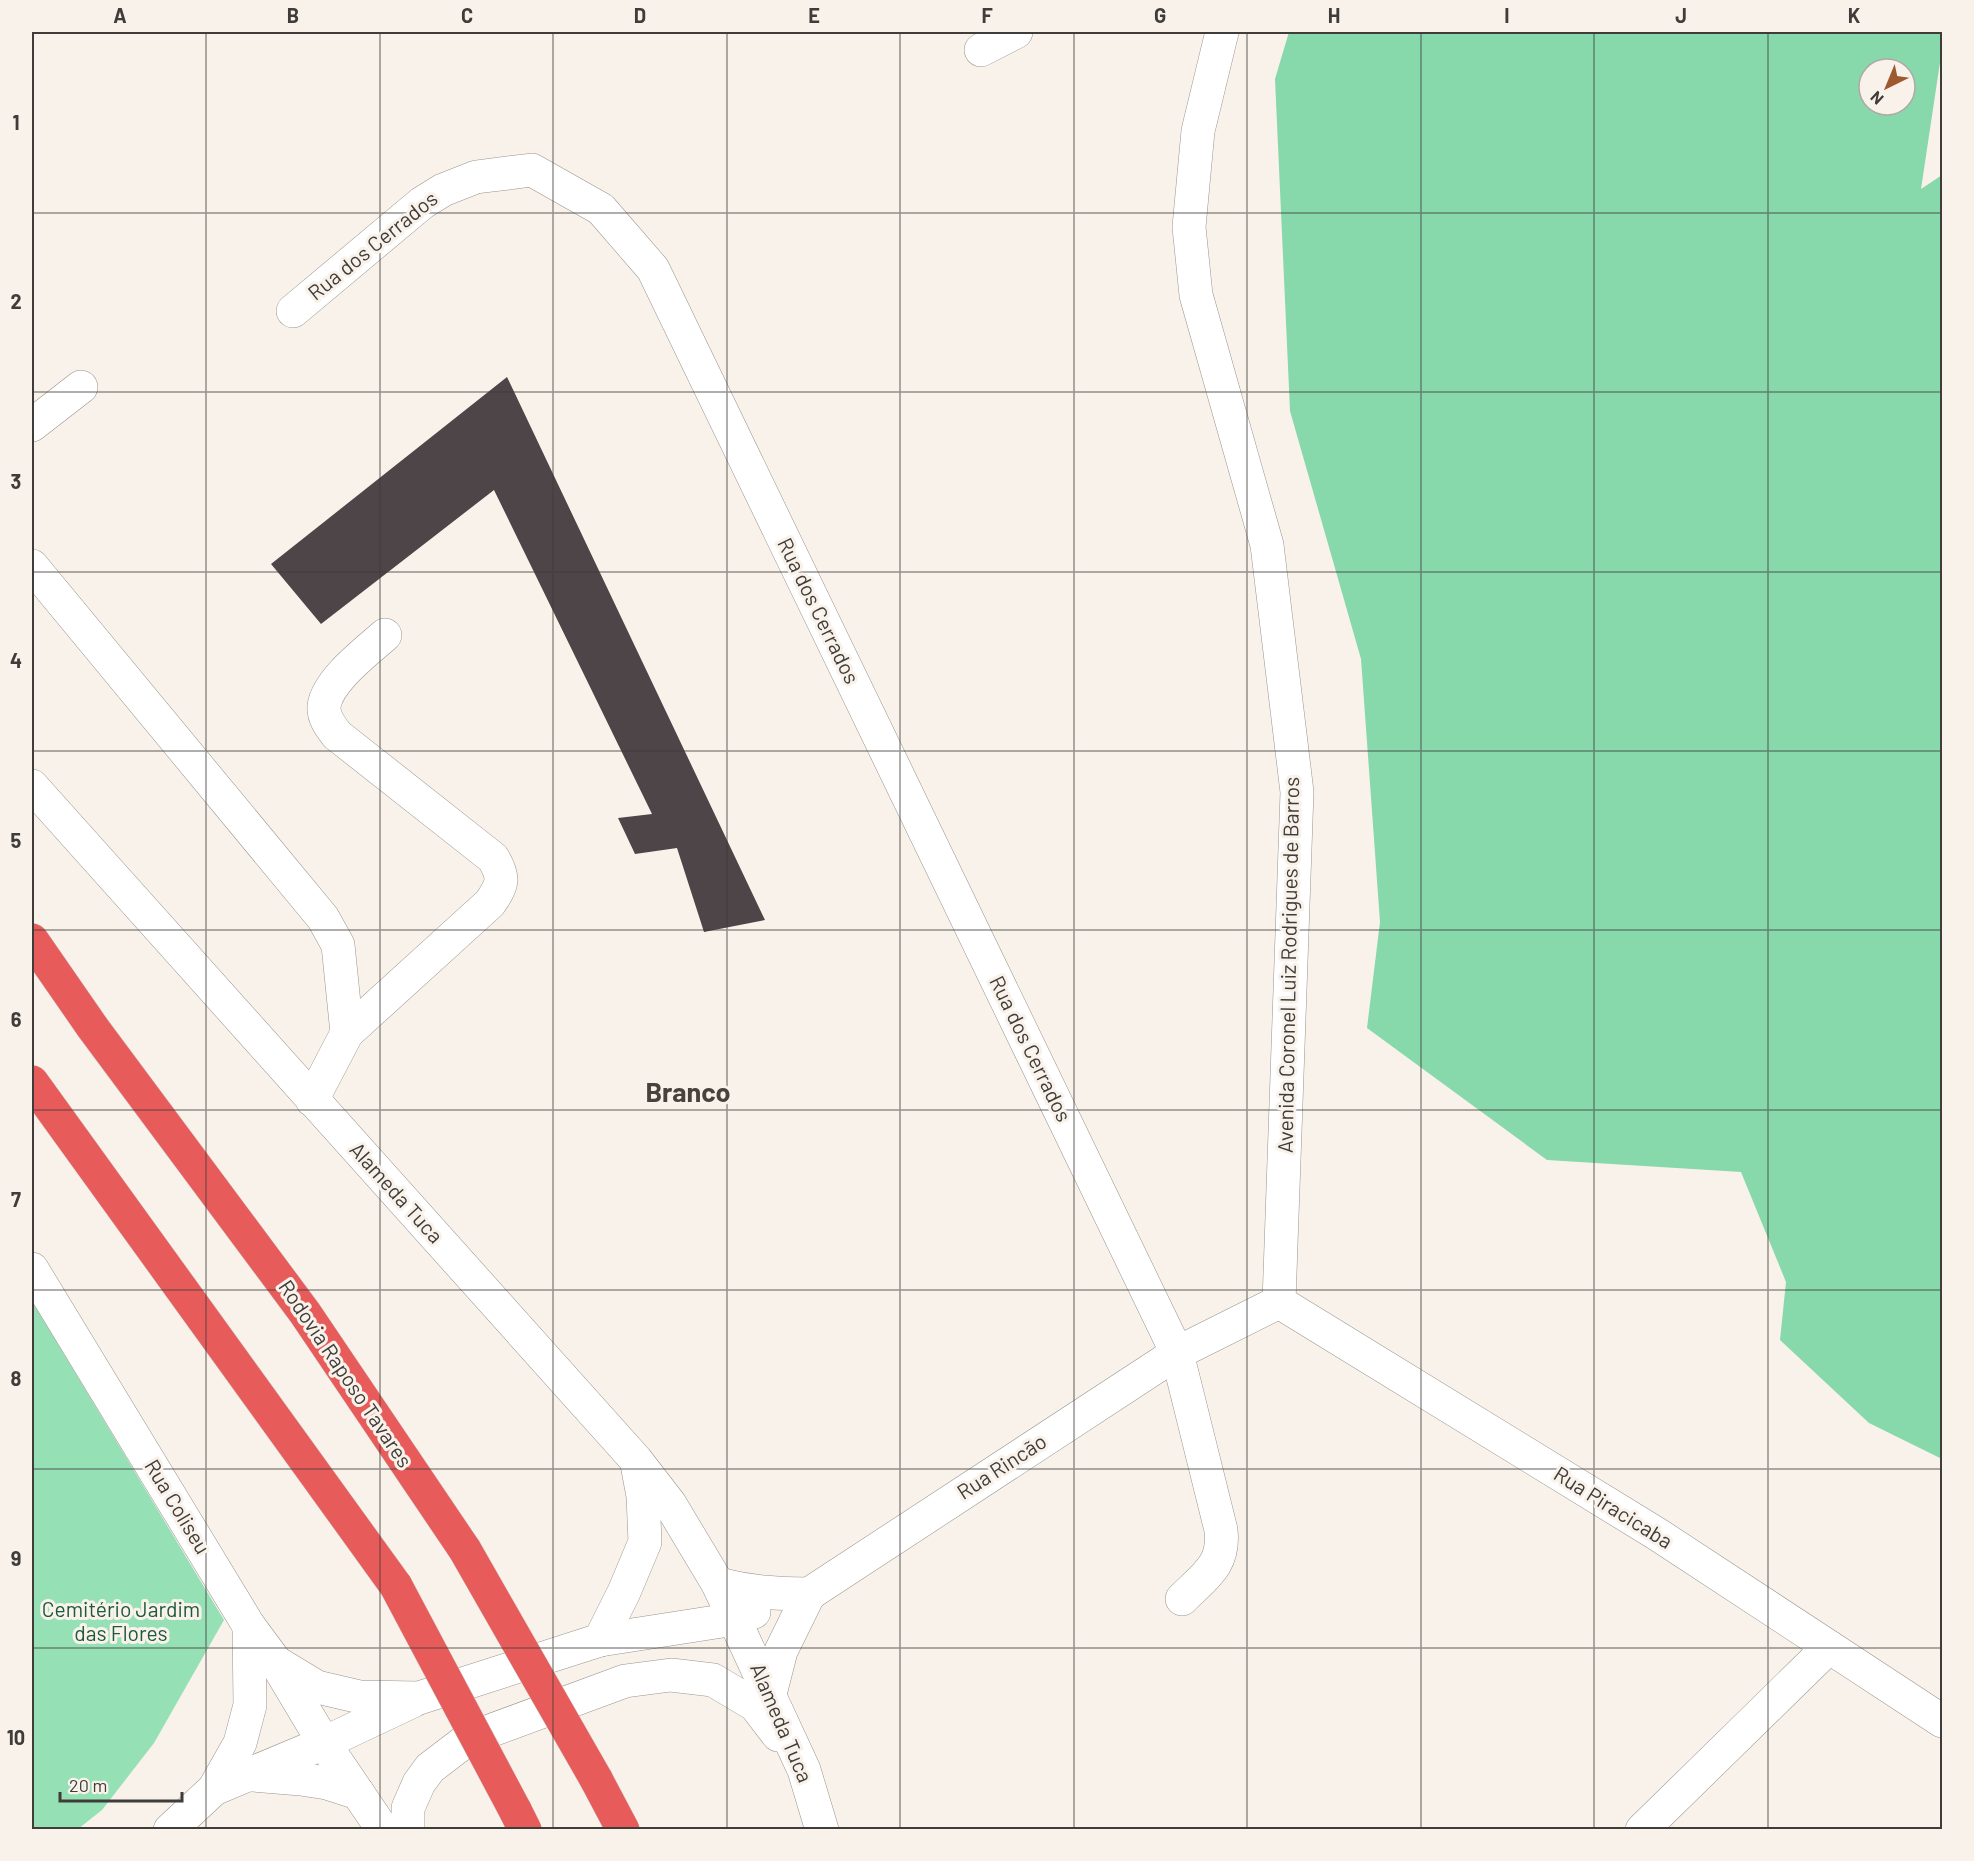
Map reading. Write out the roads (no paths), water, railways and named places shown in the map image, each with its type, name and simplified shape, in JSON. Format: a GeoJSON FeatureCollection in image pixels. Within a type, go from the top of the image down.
{"type":"FeatureCollection","features":[{"type":"Feature","properties":{"kind":"highway","name":"Rodovia Raposo Tavares"},"geometry":{"type":"LineString","coordinates":[[32,940],[100,1037],[306,1313],[465,1550],[623,1830]]}},
{"type":"Feature","properties":{"kind":"highway"},"geometry":{"type":"LineString","coordinates":[[32,1082],[396,1586],[520,1820]]}},
{"type":"Feature","properties":{"kind":"street"},"geometry":{"type":"LineString","coordinates":[[981,50],[1016,32]]}},
{"type":"Feature","properties":{"kind":"street","name":"Avenida Coronel Luiz Rodrigues de Barros"},"geometry":{"type":"LineString","coordinates":[[1222,32],[1198,131],[1189,227],[1196,295],[1267,545],[1297,792],[1279,1302]]}},
{"type":"Feature","properties":{"kind":"street","name":"Rua dos Cerrados"},"geometry":{"type":"LineString","coordinates":[[293,311],[422,203],[443,190],[476,177],[532,170],[601,209],[653,269],[1177,1353],[1221,1530],[1222,1543],[1221,1553],[1216,1563],[1182,1599]]}},
{"type":"Feature","properties":{"kind":"street"},"geometry":{"type":"LineString","coordinates":[[32,425],[81,387]]}},
{"type":"Feature","properties":{"kind":"street"},"geometry":{"type":"LineString","coordinates":[[32,566],[323,918],[338,945],[347,1033]]}},
{"type":"Feature","properties":{"kind":"street"},"geometry":{"type":"LineString","coordinates":[[312,1100],[347,1033],[490,903],[500,887],[501,871],[493,858],[337,735],[327,722],[324,707],[328,693],[336,681],[385,635]]}},
{"type":"Feature","properties":{"kind":"street","name":"Alameda Tuca"},"geometry":{"type":"LineString","coordinates":[[32,786],[636,1460],[670,1504],[718,1584],[770,1694],[804,1770],[822,1830]]}},
{"type":"Feature","properties":{"kind":"street","name":"Rua Coliseu"},"geometry":{"type":"LineString","coordinates":[[32,1269],[249,1626],[275,1661],[324,1743],[383,1830]]}},
{"type":"Feature","properties":{"kind":"street","name":"Rua Rincão"},"geometry":{"type":"LineString","coordinates":[[809,1594],[1177,1353],[1279,1302]]}},
{"type":"Feature","properties":{"kind":"street","name":"Rua Piracicaba"},"geometry":{"type":"LineString","coordinates":[[1279,1302],[1657,1534],[1942,1721]]}},
{"type":"Feature","properties":{"kind":"street"},"geometry":{"type":"LineString","coordinates":[[600,1640],[645,1542],[643,1497],[636,1460]]}},
{"type":"Feature","properties":{"kind":"street"},"geometry":{"type":"LineString","coordinates":[[718,1584],[767,1594],[809,1594]]}},
{"type":"Feature","properties":{"kind":"street"},"geometry":{"type":"LineString","coordinates":[[214,1789],[324,1743],[419,1698],[600,1640],[735,1619],[809,1594]]}},
{"type":"Feature","properties":{"kind":"street"},"geometry":{"type":"LineString","coordinates":[[770,1694],[781,1651],[809,1594]]}},
{"type":"Feature","properties":{"kind":"street"},"geometry":{"type":"LineString","coordinates":[[170,1830],[214,1789],[240,1743],[250,1705],[249,1626]]}},
{"type":"Feature","properties":{"kind":"street"},"geometry":{"type":"LineString","coordinates":[[1641,1830],[1829,1647]]}},
{"type":"Feature","properties":{"kind":"street"},"geometry":{"type":"LineString","coordinates":[[275,1661],[317,1687],[360,1697],[419,1698]]}},
{"type":"Feature","properties":{"kind":"street"},"geometry":{"type":"LineString","coordinates":[[408,1830],[408,1808],[419,1783],[430,1768],[468,1739],[624,1681],[671,1675],[713,1680],[755,1705],[804,1770]]}},
{"type":"Feature","properties":{"kind":"street"},"geometry":{"type":"LineString","coordinates":[[249,1775],[327,1783],[358,1793]]}},
{"type":"Feature","properties":{"kind":"district","name":"Branco"},"geometry":{"type":"Point","coordinates":[688,1093]}},
{"type":"Feature","properties":{"kind":"park label","name":"Cemitério Jardim das Flores"},"geometry":{"type":"Point","coordinates":[121,1622]}}]}
